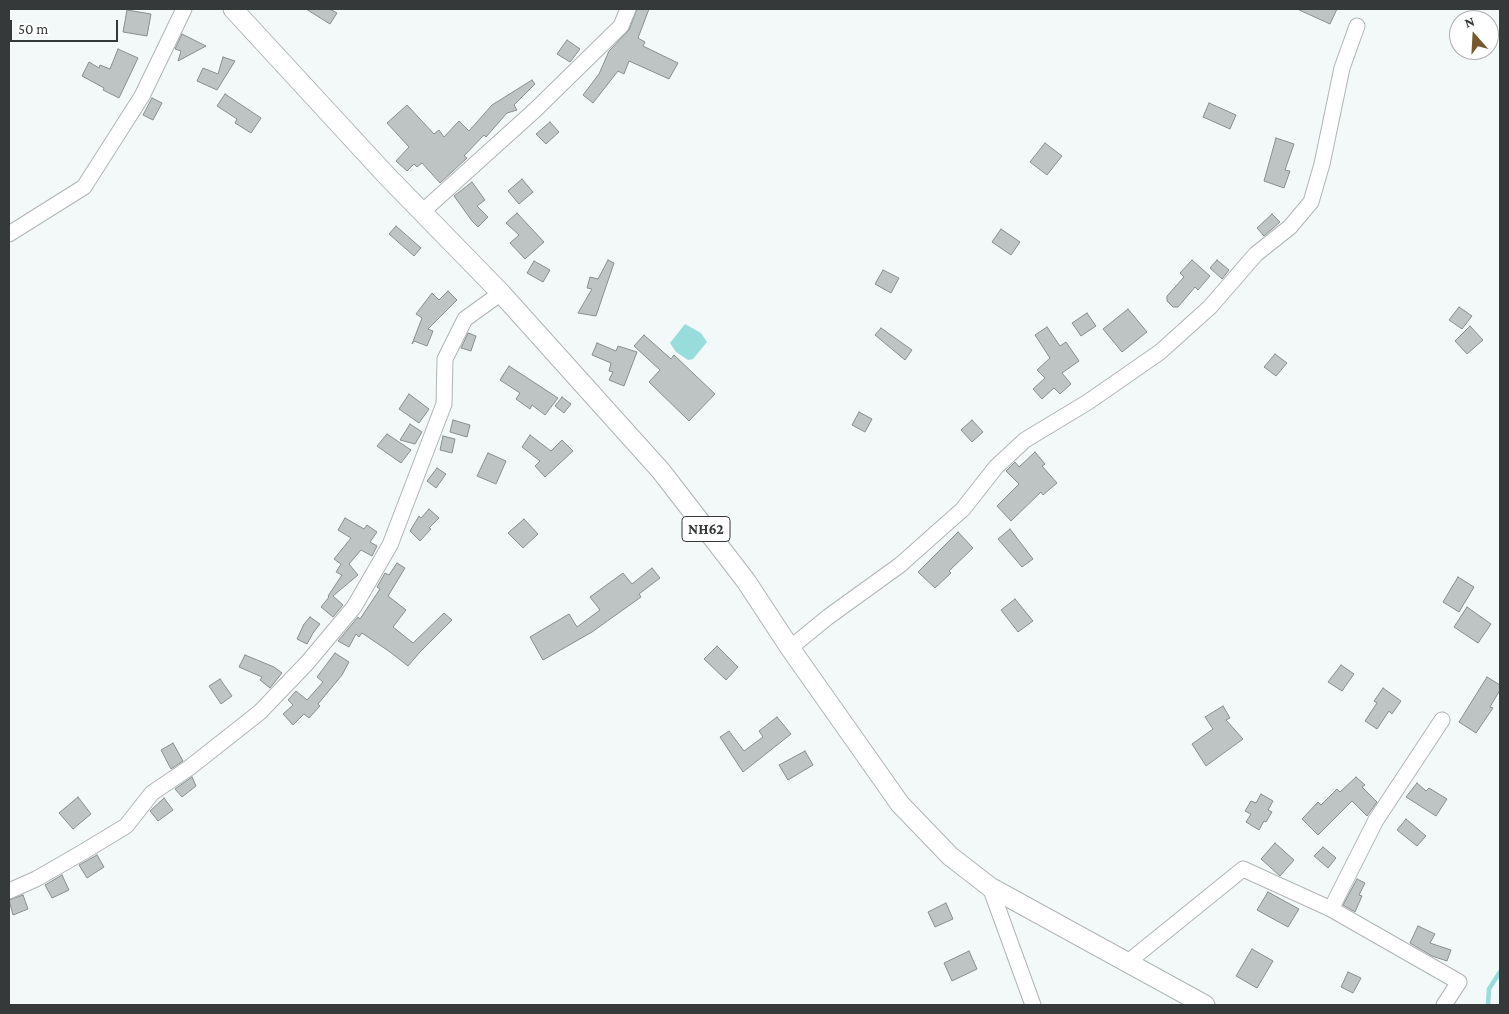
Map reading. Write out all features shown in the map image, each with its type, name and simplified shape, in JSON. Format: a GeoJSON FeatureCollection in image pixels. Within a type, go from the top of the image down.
{"type":"FeatureCollection","features":[{"type":"Feature","properties":{"kind":"main road","name":"NH62"},"geometry":{"type":"LineString","coordinates":[[233,9],[422,212],[502,293],[661,471],[746,581],[790,648],[900,804],[950,856],[990,887],[1205,1005]]}},
{"type":"Feature","properties":{"kind":"street"},"geometry":{"type":"LineString","coordinates":[[9,234],[84,187],[142,96],[184,9]]}},
{"type":"Feature","properties":{"kind":"street"},"geometry":{"type":"LineString","coordinates":[[422,212],[534,111],[621,26],[628,9]]}},
{"type":"Feature","properties":{"kind":"street"},"geometry":{"type":"LineString","coordinates":[[790,648],[828,617],[900,565],[963,510],[996,467],[1025,440],[1088,402],[1160,352],[1210,306],[1256,254],[1290,227],[1311,202],[1322,164],[1342,68],[1357,26]]}},
{"type":"Feature","properties":{"kind":"street"},"geometry":{"type":"LineString","coordinates":[[9,891],[36,879],[126,826],[152,793],[189,768],[260,712],[307,663],[354,607],[390,545],[444,404],[446,359],[465,319],[502,293]]}},
{"type":"Feature","properties":{"kind":"street"},"geometry":{"type":"LineString","coordinates":[[1331,909],[1376,820],[1442,720]]}},
{"type":"Feature","properties":{"kind":"street"},"geometry":{"type":"LineString","coordinates":[[1128,962],[1243,869],[1331,909],[1459,982],[1444,1005]]}},
{"type":"Feature","properties":{"kind":"street"},"geometry":{"type":"LineString","coordinates":[[990,887],[1033,1005]]}},
{"type":"Feature","properties":{"kind":"water"},"geometry":{"type":"Polygon","coordinates":[[[685,324],[701,333],[707,342],[693,359],[688,360],[676,352],[670,343],[685,324]]]}},
{"type":"Feature","properties":{"kind":"building"},"geometry":{"type":"Polygon","coordinates":[[[306,9],[330,9],[337,13],[330,24],[306,9]]]}},
{"type":"Feature","properties":{"kind":"building"},"geometry":{"type":"Polygon","coordinates":[[[637,9],[649,9],[638,38],[645,42],[643,46],[678,63],[669,79],[629,61],[624,74],[618,71],[593,103],[583,95],[599,74],[609,51],[629,30],[637,9]]]}},
{"type":"Feature","properties":{"kind":"building"},"geometry":{"type":"Polygon","coordinates":[[[1297,9],[1337,9],[1330,24],[1297,9]]]}},
{"type":"Feature","properties":{"kind":"building"},"geometry":{"type":"Polygon","coordinates":[[[127,10],[151,14],[147,36],[123,32],[127,10]]]}},
{"type":"Feature","properties":{"kind":"building"},"geometry":{"type":"Polygon","coordinates":[[[182,34],[206,46],[178,61],[181,51],[175,49],[182,34]]]}},
{"type":"Feature","properties":{"kind":"building"},"geometry":{"type":"Polygon","coordinates":[[[567,40],[580,49],[570,62],[557,54],[567,40]]]}},
{"type":"Feature","properties":{"kind":"building"},"geometry":{"type":"Polygon","coordinates":[[[118,49],[138,58],[119,98],[82,76],[89,62],[99,68],[100,65],[110,69],[118,49]]]}},
{"type":"Feature","properties":{"kind":"building"},"geometry":{"type":"Polygon","coordinates":[[[223,57],[235,61],[217,90],[197,81],[203,68],[218,74],[223,57]]]}},
{"type":"Feature","properties":{"kind":"building"},"geometry":{"type":"Polygon","coordinates":[[[532,80],[535,84],[514,105],[517,110],[507,113],[486,137],[484,135],[464,156],[467,158],[440,183],[422,163],[417,167],[414,164],[407,171],[396,161],[409,147],[387,123],[407,105],[434,134],[439,130],[444,137],[459,121],[469,131],[492,105],[532,80]]]}},
{"type":"Feature","properties":{"kind":"building"},"geometry":{"type":"Polygon","coordinates":[[[225,94],[261,118],[251,133],[235,123],[237,119],[217,106],[225,94]]]}},
{"type":"Feature","properties":{"kind":"building"},"geometry":{"type":"Polygon","coordinates":[[[152,98],[162,103],[153,120],[143,115],[152,98]]]}},
{"type":"Feature","properties":{"kind":"building"},"geometry":{"type":"Polygon","coordinates":[[[1209,103],[1236,115],[1230,129],[1203,117],[1209,103]]]}},
{"type":"Feature","properties":{"kind":"building"},"geometry":{"type":"Polygon","coordinates":[[[550,122],[559,132],[546,144],[536,134],[550,122]]]}},
{"type":"Feature","properties":{"kind":"building"},"geometry":{"type":"Polygon","coordinates":[[[1276,138],[1294,144],[1285,170],[1290,171],[1284,188],[1264,181],[1276,138]]]}},
{"type":"Feature","properties":{"kind":"building"},"geometry":{"type":"Polygon","coordinates":[[[1045,143],[1062,156],[1047,175],[1030,162],[1045,143]]]}},
{"type":"Feature","properties":{"kind":"building"},"geometry":{"type":"Polygon","coordinates":[[[522,179],[533,192],[519,204],[508,191],[522,179]]]}},
{"type":"Feature","properties":{"kind":"building"},"geometry":{"type":"Polygon","coordinates":[[[472,182],[485,200],[477,206],[488,217],[478,227],[454,196],[472,182]]]}},
{"type":"Feature","properties":{"kind":"building"},"geometry":{"type":"Polygon","coordinates":[[[517,213],[544,242],[525,259],[510,243],[519,235],[506,223],[517,213]]]}},
{"type":"Feature","properties":{"kind":"building"},"geometry":{"type":"Polygon","coordinates":[[[1272,214],[1280,222],[1264,236],[1257,228],[1272,214]]]}},
{"type":"Feature","properties":{"kind":"building"},"geometry":{"type":"Polygon","coordinates":[[[396,226],[421,248],[414,256],[389,234],[396,226]]]}},
{"type":"Feature","properties":{"kind":"building"},"geometry":{"type":"Polygon","coordinates":[[[1001,229],[1020,242],[1011,255],[992,242],[1001,229]]]}},
{"type":"Feature","properties":{"kind":"building"},"geometry":{"type":"Polygon","coordinates":[[[608,260],[614,263],[596,316],[578,313],[592,289],[587,288],[590,277],[598,279],[608,260]]]}},
{"type":"Feature","properties":{"kind":"building"},"geometry":{"type":"Polygon","coordinates":[[[1192,260],[1210,276],[1198,290],[1195,287],[1178,307],[1173,307],[1167,301],[1167,296],[1184,277],[1180,273],[1192,260]]]}},
{"type":"Feature","properties":{"kind":"building"},"geometry":{"type":"Polygon","coordinates":[[[1217,260],[1229,270],[1222,279],[1210,268],[1217,260]]]}},
{"type":"Feature","properties":{"kind":"building"},"geometry":{"type":"Polygon","coordinates":[[[534,261],[550,270],[543,282],[527,273],[534,261]]]}},
{"type":"Feature","properties":{"kind":"building"},"geometry":{"type":"Polygon","coordinates":[[[883,270],[899,278],[891,293],[875,284],[883,270]]]}},
{"type":"Feature","properties":{"kind":"building"},"geometry":{"type":"Polygon","coordinates":[[[448,291],[457,300],[428,329],[433,331],[427,346],[414,341],[412,344],[422,318],[416,314],[432,293],[439,300],[448,291]]]}},
{"type":"Feature","properties":{"kind":"building"},"geometry":{"type":"Polygon","coordinates":[[[1459,307],[1472,316],[1462,329],[1449,320],[1459,307]]]}},
{"type":"Feature","properties":{"kind":"building"},"geometry":{"type":"Polygon","coordinates":[[[1128,309],[1147,332],[1122,352],[1103,329],[1128,309]]]}},
{"type":"Feature","properties":{"kind":"building"},"geometry":{"type":"Polygon","coordinates":[[[1087,313],[1096,326],[1081,336],[1072,323],[1087,313]]]}},
{"type":"Feature","properties":{"kind":"building"},"geometry":{"type":"Polygon","coordinates":[[[1470,326],[1483,340],[1467,354],[1455,341],[1470,326]]]}},
{"type":"Feature","properties":{"kind":"building"},"geometry":{"type":"Polygon","coordinates":[[[1047,327],[1060,346],[1066,342],[1079,361],[1062,373],[1071,384],[1060,394],[1054,388],[1042,399],[1033,389],[1045,378],[1037,370],[1050,358],[1035,335],[1047,327]]]}},
{"type":"Feature","properties":{"kind":"building"},"geometry":{"type":"Polygon","coordinates":[[[881,328],[912,350],[905,360],[875,335],[881,328]]]}},
{"type":"Feature","properties":{"kind":"building"},"geometry":{"type":"Polygon","coordinates":[[[468,333],[476,336],[471,351],[461,348],[468,333]]]}},
{"type":"Feature","properties":{"kind":"building"},"geometry":{"type":"Polygon","coordinates":[[[644,335],[671,359],[674,355],[715,394],[689,421],[649,382],[660,370],[634,346],[644,335]]]}},
{"type":"Feature","properties":{"kind":"building"},"geometry":{"type":"Polygon","coordinates":[[[597,343],[616,351],[618,346],[637,352],[624,386],[609,380],[613,372],[609,371],[611,363],[592,355],[597,343]]]}},
{"type":"Feature","properties":{"kind":"building"},"geometry":{"type":"Polygon","coordinates":[[[1275,354],[1287,363],[1276,376],[1264,367],[1275,354]]]}},
{"type":"Feature","properties":{"kind":"building"},"geometry":{"type":"Polygon","coordinates":[[[509,366],[558,398],[545,415],[532,405],[530,409],[516,399],[520,393],[500,380],[509,366]]]}},
{"type":"Feature","properties":{"kind":"building"},"geometry":{"type":"Polygon","coordinates":[[[409,394],[429,409],[419,423],[399,409],[409,394]]]}},
{"type":"Feature","properties":{"kind":"building"},"geometry":{"type":"Polygon","coordinates":[[[562,397],[571,404],[564,413],[555,406],[562,397]]]}},
{"type":"Feature","properties":{"kind":"building"},"geometry":{"type":"Polygon","coordinates":[[[859,412],[872,419],[865,432],[852,425],[859,412]]]}},
{"type":"Feature","properties":{"kind":"building"},"geometry":{"type":"Polygon","coordinates":[[[453,420],[470,425],[467,437],[450,432],[453,420]]]}},
{"type":"Feature","properties":{"kind":"building"},"geometry":{"type":"Polygon","coordinates":[[[972,420],[983,432],[972,442],[961,430],[972,420]]]}},
{"type":"Feature","properties":{"kind":"building"},"geometry":{"type":"Polygon","coordinates":[[[410,424],[422,432],[415,444],[400,440],[410,424]]]}},
{"type":"Feature","properties":{"kind":"building"},"geometry":{"type":"Polygon","coordinates":[[[387,434],[411,450],[401,463],[377,446],[387,434]]]}},
{"type":"Feature","properties":{"kind":"building"},"geometry":{"type":"Polygon","coordinates":[[[530,435],[551,451],[562,440],[573,451],[545,477],[535,466],[540,461],[522,447],[530,435]]]}},
{"type":"Feature","properties":{"kind":"building"},"geometry":{"type":"Polygon","coordinates":[[[443,436],[455,439],[452,453],[440,450],[443,436]]]}},
{"type":"Feature","properties":{"kind":"building"},"geometry":{"type":"Polygon","coordinates":[[[1035,452],[1045,464],[1042,466],[1057,483],[1043,495],[1041,492],[1011,521],[997,506],[1019,484],[1006,471],[1015,462],[1019,467],[1035,452]]]}},
{"type":"Feature","properties":{"kind":"building"},"geometry":{"type":"Polygon","coordinates":[[[488,453],[506,461],[496,484],[477,476],[488,453]]]}},
{"type":"Feature","properties":{"kind":"building"},"geometry":{"type":"Polygon","coordinates":[[[437,468],[446,474],[436,488],[427,481],[437,468]]]}},
{"type":"Feature","properties":{"kind":"building"},"geometry":{"type":"Polygon","coordinates":[[[429,509],[439,518],[420,541],[410,531],[419,516],[421,518],[429,509]]]}},
{"type":"Feature","properties":{"kind":"building"},"geometry":{"type":"Polygon","coordinates":[[[345,518],[364,529],[367,525],[377,532],[370,542],[377,546],[372,556],[361,550],[349,564],[358,575],[333,596],[343,605],[333,617],[321,607],[342,575],[336,572],[341,564],[334,559],[351,538],[338,530],[345,518]]]}},
{"type":"Feature","properties":{"kind":"building"},"geometry":{"type":"Polygon","coordinates":[[[524,519],[538,534],[523,548],[508,533],[524,519]]]}},
{"type":"Feature","properties":{"kind":"building"},"geometry":{"type":"Polygon","coordinates":[[[1010,529],[1033,559],[1022,567],[998,539],[1010,529]]]}},
{"type":"Feature","properties":{"kind":"building"},"geometry":{"type":"Polygon","coordinates":[[[958,532],[973,548],[949,571],[951,573],[935,588],[918,572],[958,532]]]}},
{"type":"Feature","properties":{"kind":"building"},"geometry":{"type":"Polygon","coordinates":[[[397,563],[405,568],[388,596],[406,610],[393,627],[413,643],[444,613],[452,620],[408,666],[362,633],[359,637],[356,634],[349,647],[338,641],[358,617],[360,619],[380,589],[377,587],[385,573],[389,575],[397,563]]]}},
{"type":"Feature","properties":{"kind":"building"},"geometry":{"type":"Polygon","coordinates":[[[652,568],[660,578],[639,594],[641,597],[592,632],[543,660],[530,637],[569,614],[577,627],[600,610],[590,597],[623,573],[632,584],[652,568]]]}},
{"type":"Feature","properties":{"kind":"building"},"geometry":{"type":"Polygon","coordinates":[[[1458,577],[1474,587],[1459,612],[1443,602],[1458,577]]]}},
{"type":"Feature","properties":{"kind":"building"},"geometry":{"type":"Polygon","coordinates":[[[1015,599],[1033,621],[1018,632],[1001,610],[1015,599]]]}},
{"type":"Feature","properties":{"kind":"building"},"geometry":{"type":"Polygon","coordinates":[[[1467,607],[1491,624],[1478,643],[1454,627],[1467,607]]]}},
{"type":"Feature","properties":{"kind":"building"},"geometry":{"type":"Polygon","coordinates":[[[310,617],[320,624],[307,644],[297,639],[304,624],[310,617]]]}},
{"type":"Feature","properties":{"kind":"building"},"geometry":{"type":"Polygon","coordinates":[[[717,646],[738,667],[726,680],[704,659],[717,646]]]}},
{"type":"Feature","properties":{"kind":"building"},"geometry":{"type":"Polygon","coordinates":[[[335,653],[349,662],[342,675],[309,718],[304,714],[293,725],[283,714],[293,705],[288,700],[296,691],[307,700],[323,682],[317,677],[335,653]]]}},
{"type":"Feature","properties":{"kind":"building"},"geometry":{"type":"Polygon","coordinates":[[[245,655],[274,667],[282,673],[270,688],[260,680],[262,677],[239,667],[245,655]]]}},
{"type":"Feature","properties":{"kind":"building"},"geometry":{"type":"Polygon","coordinates":[[[1341,665],[1354,674],[1342,691],[1328,682],[1341,665]]]}},
{"type":"Feature","properties":{"kind":"building"},"geometry":{"type":"Polygon","coordinates":[[[1487,677],[1500,685],[1500,690],[1490,707],[1493,708],[1476,733],[1459,722],[1487,677]]]}},
{"type":"Feature","properties":{"kind":"building"},"geometry":{"type":"Polygon","coordinates":[[[220,679],[232,696],[221,704],[209,686],[220,679]]]}},
{"type":"Feature","properties":{"kind":"building"},"geometry":{"type":"Polygon","coordinates":[[[1383,688],[1401,701],[1392,714],[1389,711],[1377,729],[1365,721],[1377,703],[1374,701],[1383,688]]]}},
{"type":"Feature","properties":{"kind":"building"},"geometry":{"type":"Polygon","coordinates":[[[1223,706],[1230,718],[1226,720],[1243,739],[1206,766],[1192,744],[1213,729],[1205,717],[1223,706]]]}},
{"type":"Feature","properties":{"kind":"building"},"geometry":{"type":"Polygon","coordinates":[[[777,717],[791,734],[743,772],[720,737],[729,731],[744,751],[763,737],[759,731],[777,717]]]}},
{"type":"Feature","properties":{"kind":"building"},"geometry":{"type":"Polygon","coordinates":[[[173,743],[183,761],[171,769],[161,750],[173,743]]]}},
{"type":"Feature","properties":{"kind":"building"},"geometry":{"type":"Polygon","coordinates":[[[805,751],[813,765],[788,780],[779,765],[805,751]]]}},
{"type":"Feature","properties":{"kind":"building"},"geometry":{"type":"Polygon","coordinates":[[[192,777],[196,786],[182,797],[175,789],[192,777]]]}},
{"type":"Feature","properties":{"kind":"building"},"geometry":{"type":"Polygon","coordinates":[[[1356,777],[1365,785],[1362,787],[1377,802],[1367,816],[1352,801],[1318,835],[1302,819],[1318,802],[1321,805],[1337,789],[1340,792],[1356,777]]]}},
{"type":"Feature","properties":{"kind":"building"},"geometry":{"type":"Polygon","coordinates":[[[1417,783],[1426,791],[1429,788],[1447,799],[1436,816],[1406,797],[1417,783]]]}},
{"type":"Feature","properties":{"kind":"building"},"geometry":{"type":"Polygon","coordinates":[[[1261,794],[1273,801],[1268,810],[1272,812],[1259,830],[1246,822],[1251,814],[1245,811],[1251,801],[1256,803],[1261,794]]]}},
{"type":"Feature","properties":{"kind":"building"},"geometry":{"type":"Polygon","coordinates":[[[78,797],[91,814],[73,829],[59,813],[78,797]]]}},
{"type":"Feature","properties":{"kind":"building"},"geometry":{"type":"Polygon","coordinates":[[[164,798],[173,810],[158,821],[150,811],[164,798]]]}},
{"type":"Feature","properties":{"kind":"building"},"geometry":{"type":"Polygon","coordinates":[[[1406,819],[1426,836],[1417,846],[1397,830],[1406,819]]]}},
{"type":"Feature","properties":{"kind":"building"},"geometry":{"type":"Polygon","coordinates":[[[1275,843],[1294,860],[1280,876],[1261,859],[1275,843]]]}},
{"type":"Feature","properties":{"kind":"building"},"geometry":{"type":"Polygon","coordinates":[[[1323,847],[1336,858],[1328,868],[1314,856],[1323,847]]]}},
{"type":"Feature","properties":{"kind":"building"},"geometry":{"type":"Polygon","coordinates":[[[97,855],[104,867],[87,878],[79,865],[97,855]]]}},
{"type":"Feature","properties":{"kind":"building"},"geometry":{"type":"Polygon","coordinates":[[[62,875],[69,890],[52,898],[45,885],[62,875]]]}},
{"type":"Feature","properties":{"kind":"building"},"geometry":{"type":"Polygon","coordinates":[[[1357,879],[1365,883],[1359,895],[1362,896],[1355,912],[1343,905],[1357,879]]]}},
{"type":"Feature","properties":{"kind":"building"},"geometry":{"type":"Polygon","coordinates":[[[1268,892],[1299,909],[1288,927],[1257,910],[1268,892]]]}},
{"type":"Feature","properties":{"kind":"building"},"geometry":{"type":"Polygon","coordinates":[[[23,895],[28,909],[13,915],[9,900],[23,895]]]}},
{"type":"Feature","properties":{"kind":"building"},"geometry":{"type":"Polygon","coordinates":[[[946,903],[953,919],[935,927],[928,912],[946,903]]]}},
{"type":"Feature","properties":{"kind":"building"},"geometry":{"type":"Polygon","coordinates":[[[1418,926],[1435,934],[1430,943],[1451,950],[1447,961],[1432,956],[1410,943],[1418,926]]]}},
{"type":"Feature","properties":{"kind":"building"},"geometry":{"type":"Polygon","coordinates":[[[1252,949],[1273,961],[1257,988],[1236,976],[1252,949]]]}},
{"type":"Feature","properties":{"kind":"building"},"geometry":{"type":"Polygon","coordinates":[[[969,951],[977,969],[952,981],[944,963],[969,951]]]}},
{"type":"Feature","properties":{"kind":"building"},"geometry":{"type":"Polygon","coordinates":[[[1348,972],[1361,978],[1353,993],[1341,987],[1348,972]]]}},
{"type":"Feature","properties":{"kind":"waterway"},"geometry":{"type":"LineString","coordinates":[[1488,1005],[1489,989],[1500,972]]}}]}
